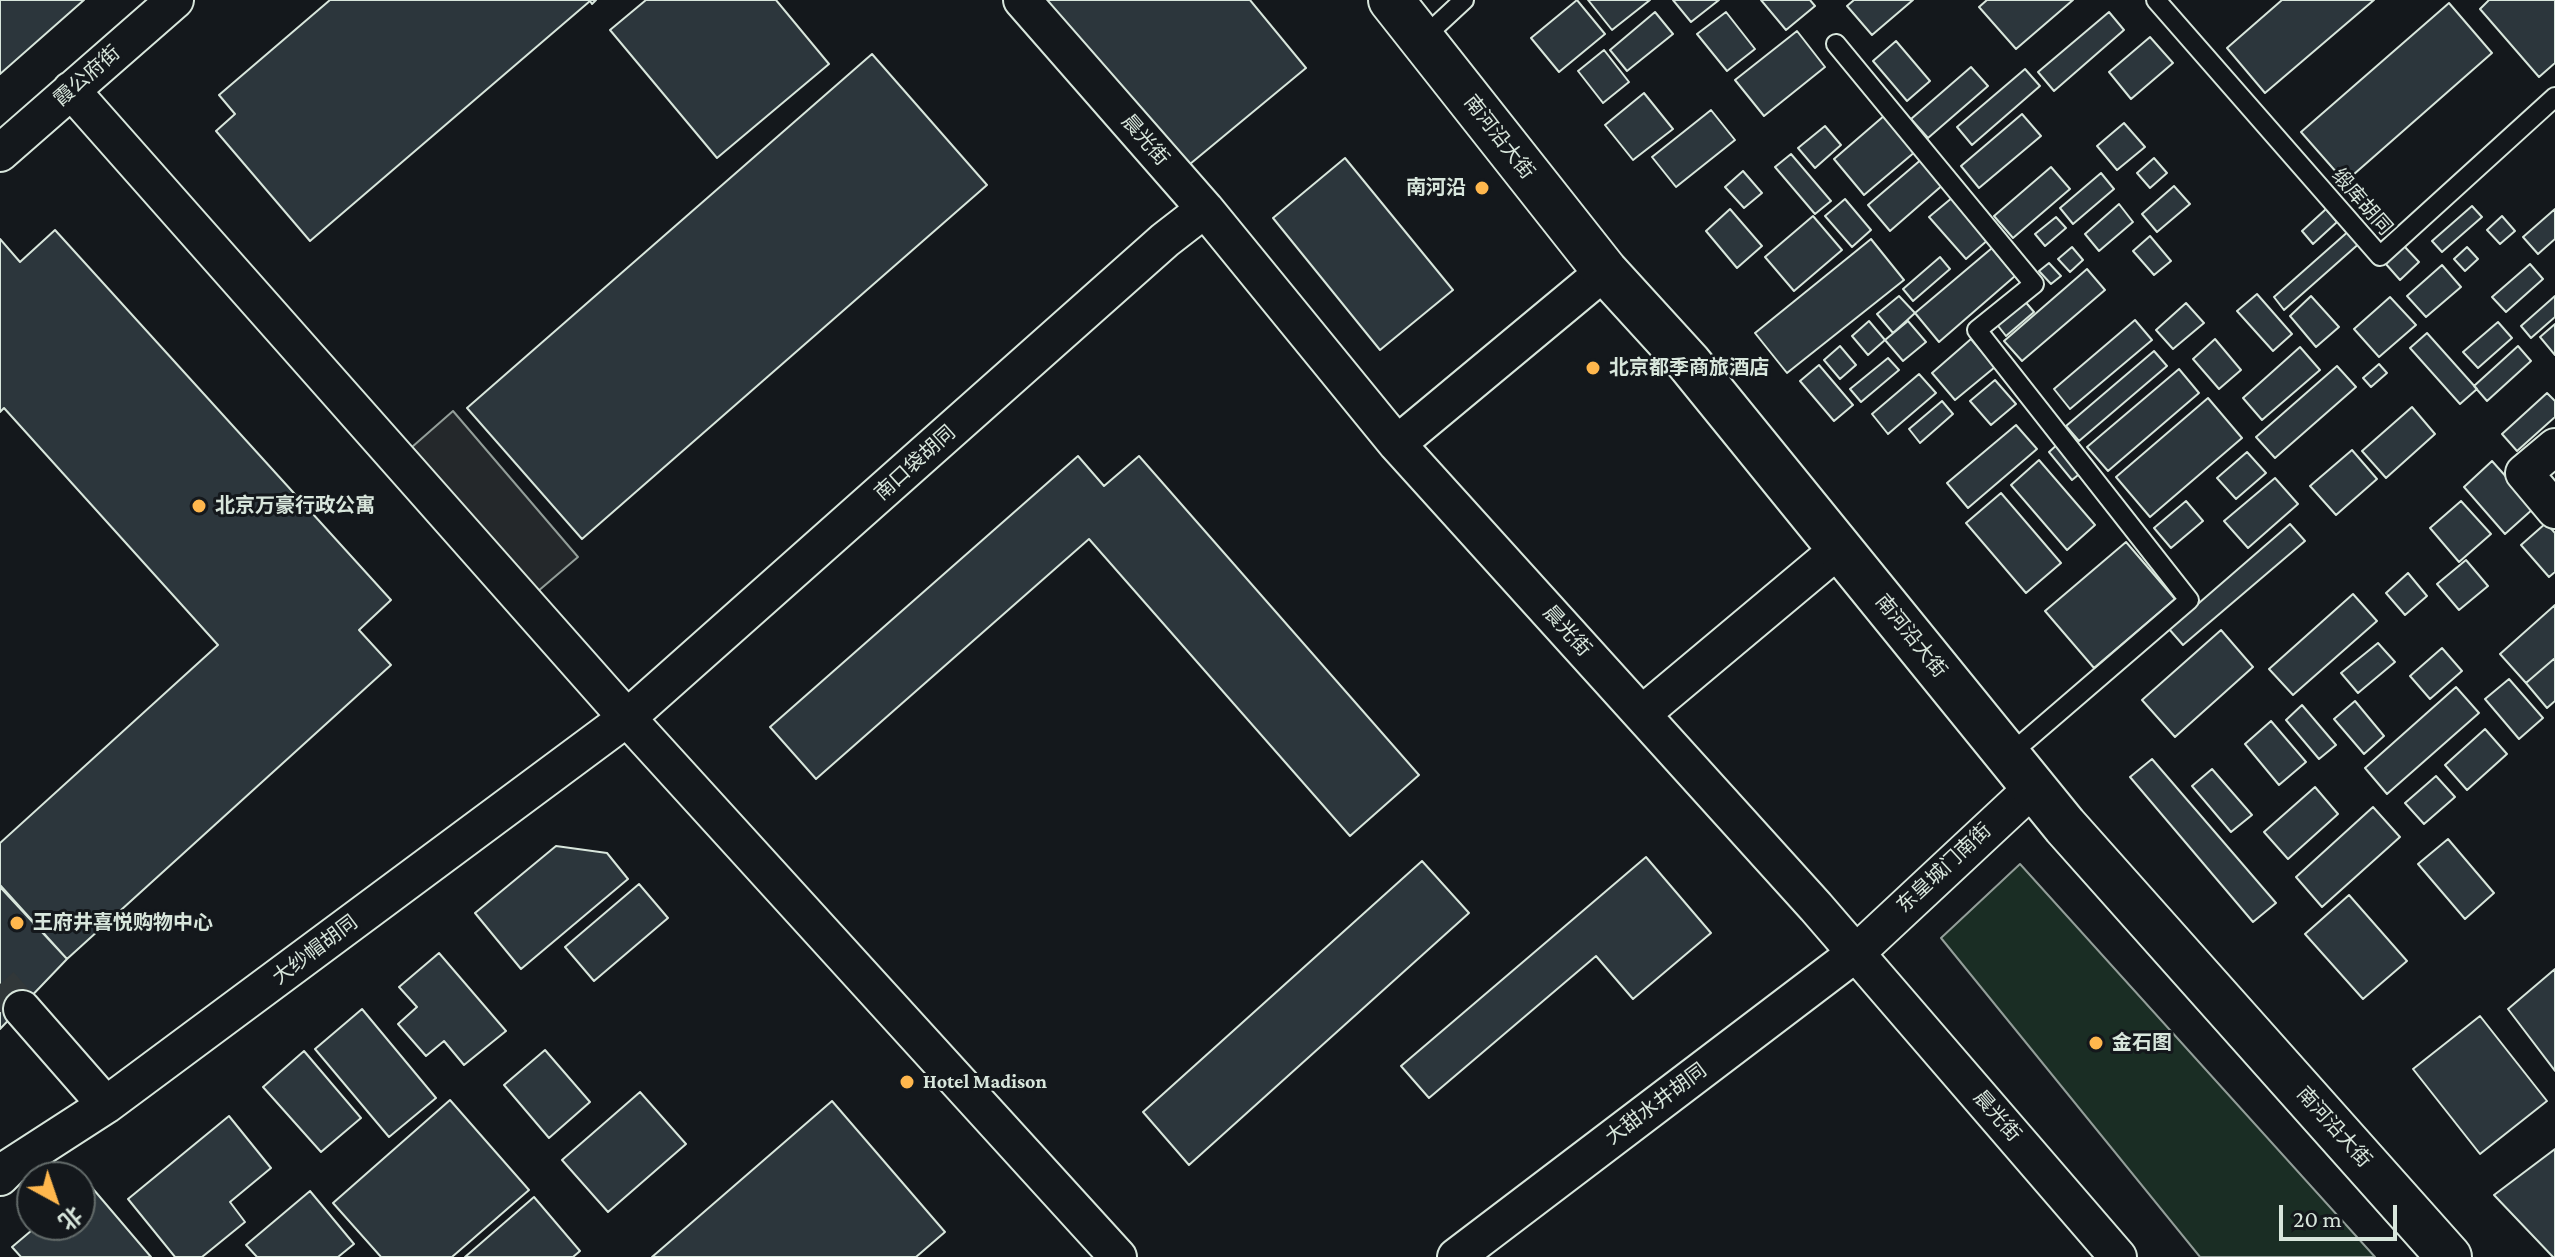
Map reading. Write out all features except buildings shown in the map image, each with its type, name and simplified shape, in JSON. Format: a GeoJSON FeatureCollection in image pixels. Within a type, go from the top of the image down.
{"type":"FeatureCollection","features":[{"type":"Feature","properties":{"kind":"main road","name":"南河沿大街"},"geometry":{"type":"LineString","coordinates":[[1391,0],[1605,271],[1689,363],[2065,826],[2449,1257]]}},
{"type":"Feature","properties":{"kind":"street","name":"霞公府街"},"geometry":{"type":"LineString","coordinates":[[0,153],[175,0]]}},
{"type":"Feature","properties":{"kind":"street","name":"晨光街"},"geometry":{"type":"LineString","coordinates":[[1022,0],[1205,209],[1397,444],[1856,953],[2118,1257]]}},
{"type":"Feature","properties":{"kind":"street"},"geometry":{"type":"LineString","coordinates":[[71,90],[627,718],[1118,1257]]}},
{"type":"Feature","properties":{"kind":"street","name":"南口袋胡同"},"geometry":{"type":"LineString","coordinates":[[627,718],[1165,240],[1205,209]]}},
{"type":"Feature","properties":{"kind":"street"},"geometry":{"type":"LineString","coordinates":[[1397,444],[1605,271]]}},
{"type":"Feature","properties":{"kind":"street"},"geometry":{"type":"LineString","coordinates":[[2555,447],[2524,473],[2555,510]]}},
{"type":"Feature","properties":{"kind":"street"},"geometry":{"type":"LineString","coordinates":[[1642,714],[1839,549]]}},
{"type":"Feature","properties":{"kind":"street","name":"大纱帽胡同"},"geometry":{"type":"LineString","coordinates":[[0,1177],[10,1167],[106,1105],[627,718]]}},
{"type":"Feature","properties":{"kind":"street","name":"东皇城门南街"},"geometry":{"type":"LineString","coordinates":[[1856,953],[2022,771]]}},
{"type":"Feature","properties":{"kind":"street","name":"大甜水井胡同"},"geometry":{"type":"LineString","coordinates":[[1456,1257],[1856,953]]}},
{"type":"Feature","properties":{"kind":"street"},"geometry":{"type":"LineString","coordinates":[[22,1009],[106,1105]]}},
{"type":"Feature","properties":{"kind":"lane"},"geometry":{"type":"LineString","coordinates":[[1422,39],[1464,0]]}},
{"type":"Feature","properties":{"kind":"lane","name":"缎库胡同"},"geometry":{"type":"LineString","coordinates":[[2156,0],[2380,256],[2555,97]]}},
{"type":"Feature","properties":{"kind":"lane"},"geometry":{"type":"LineString","coordinates":[[1836,44],[2034,284],[1977,330],[2189,600],[2022,771]]}},
{"type":"Feature","properties":{"kind":"green space"},"geometry":{"type":"Polygon","coordinates":[[[2020,864],[2375,1257],[2200,1257],[1941,938],[2020,864]]]}},
{"type":"Feature","properties":{"kind":"shaded area"},"geometry":{"type":"Polygon","coordinates":[[[453,411],[578,557],[537,592],[412,447],[453,411]]]}},
{"type":"Feature","properties":{"kind":"tunnel"},"geometry":{"type":"LineString","coordinates":[[0,984],[22,1009]]}},
{"type":"Feature","properties":{"kind":"place","name":"南河沿"},"geometry":{"type":"Point","coordinates":[1482,188]}},
{"type":"Feature","properties":{"kind":"place","name":"北京都季商旅酒店"},"geometry":{"type":"Point","coordinates":[1593,368]}},
{"type":"Feature","properties":{"kind":"place","name":"北京万豪行政公寓"},"geometry":{"type":"Point","coordinates":[199,506]}},
{"type":"Feature","properties":{"kind":"place","name":"王府井喜悦购物中心"},"geometry":{"type":"Point","coordinates":[17,923]}},
{"type":"Feature","properties":{"kind":"place","name":"金石图"},"geometry":{"type":"Point","coordinates":[2096,1043]}},
{"type":"Feature","properties":{"kind":"place","name":"Hotel Madison"},"geometry":{"type":"Point","coordinates":[907,1082]}}]}
